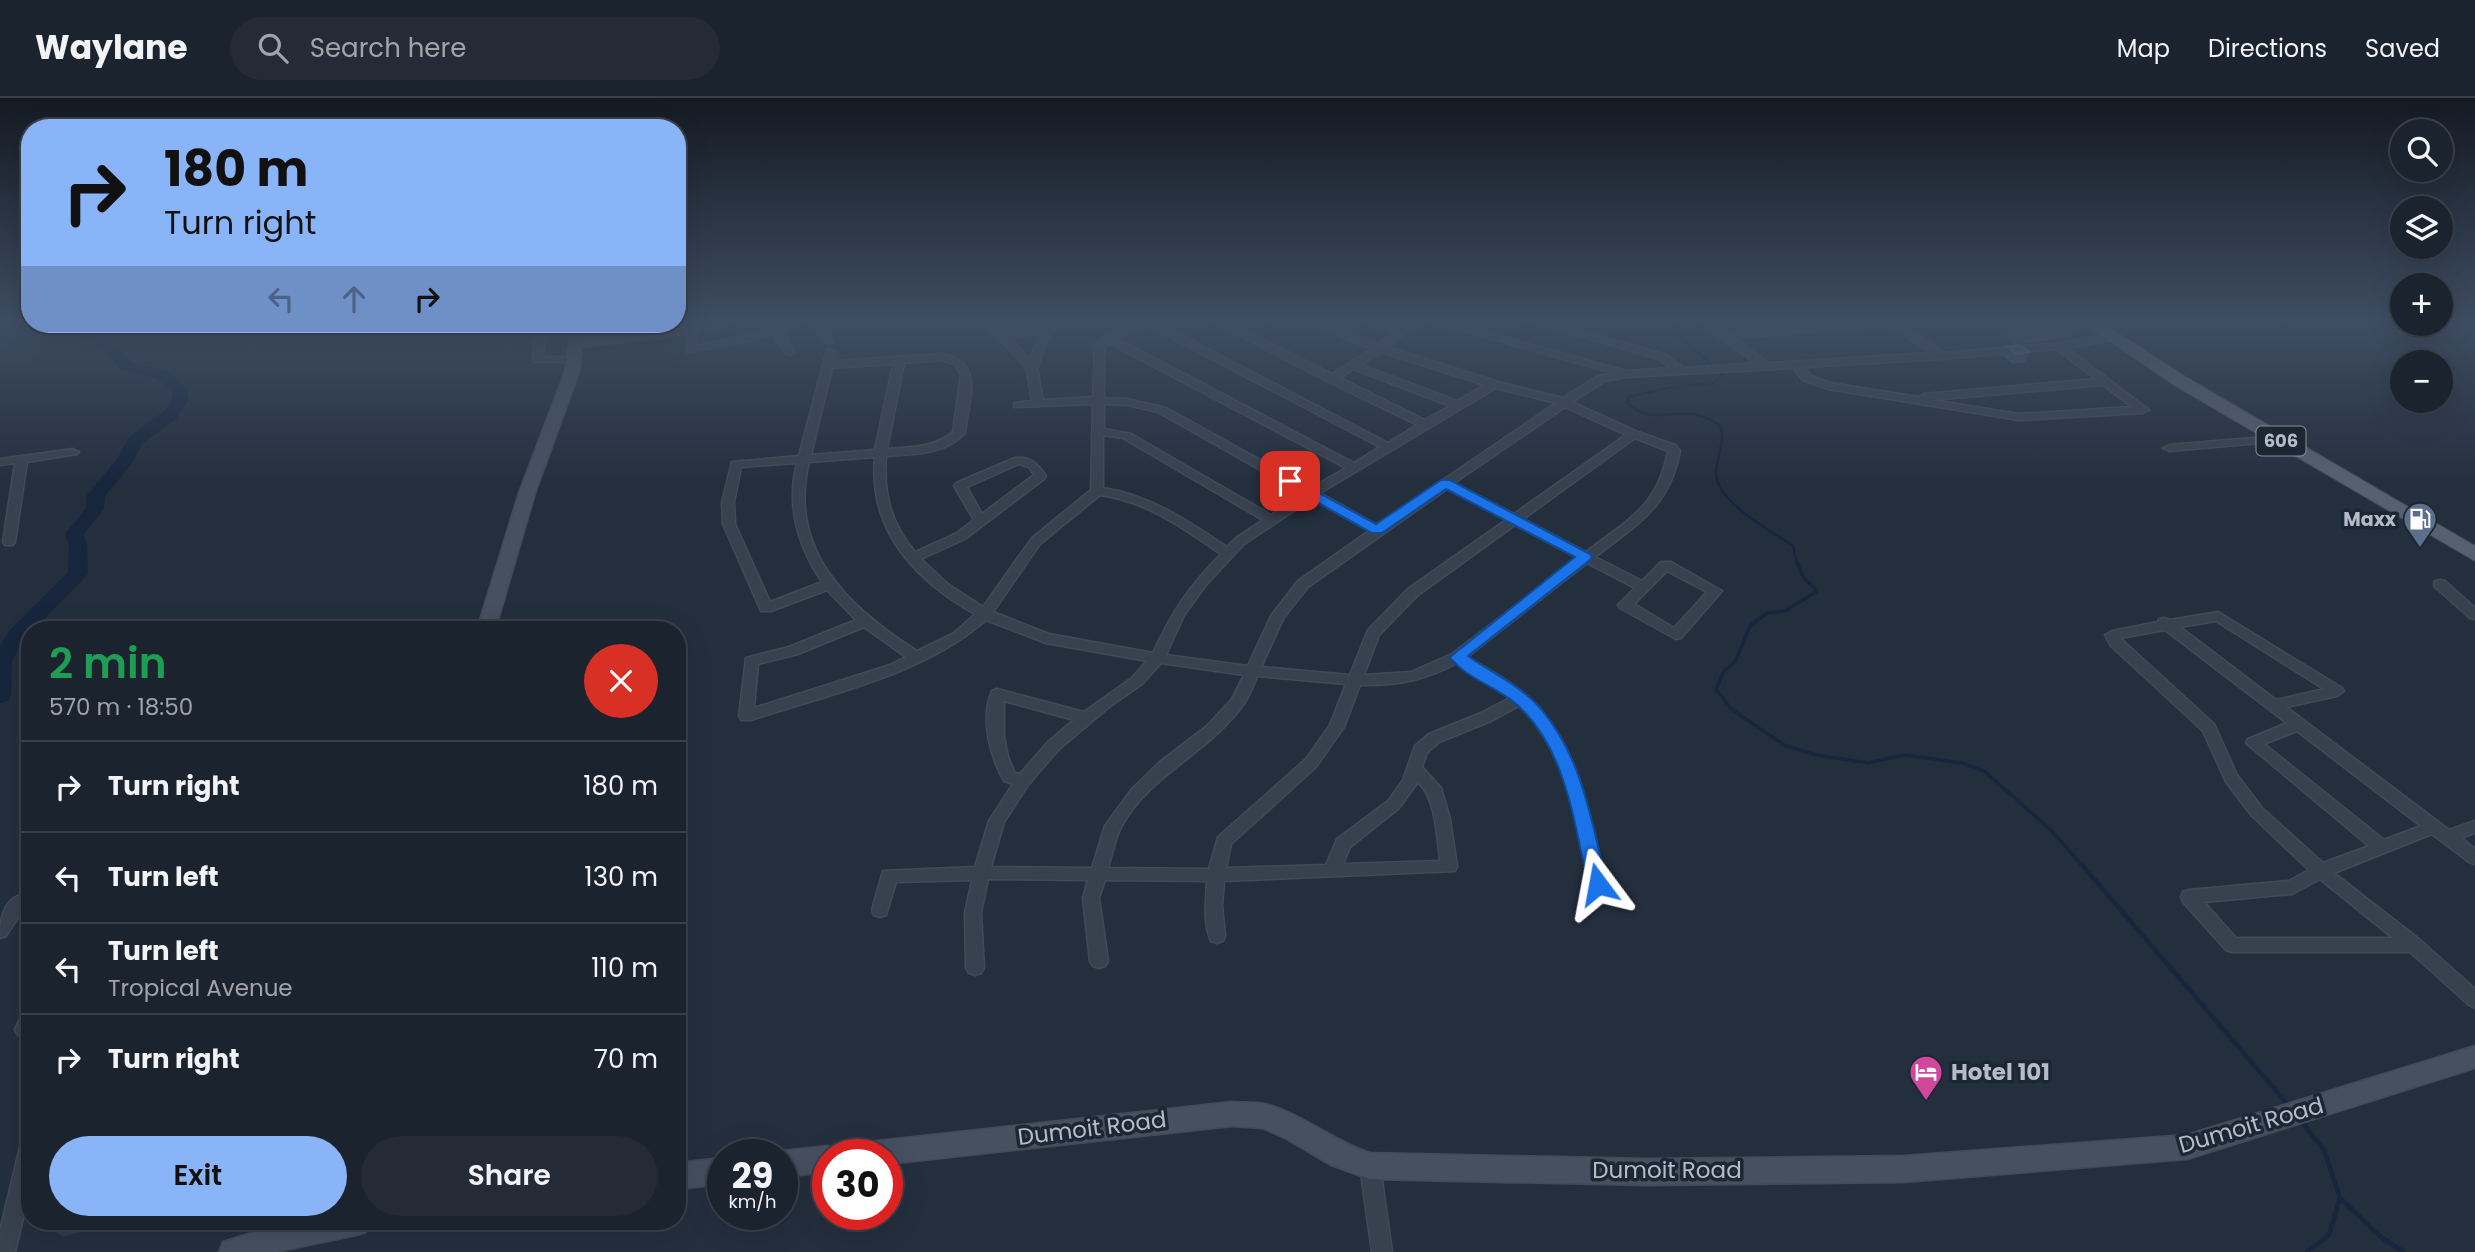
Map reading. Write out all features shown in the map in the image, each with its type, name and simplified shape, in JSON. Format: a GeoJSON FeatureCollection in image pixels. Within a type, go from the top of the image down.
{"type":"FeatureCollection","features":[{"type":"Feature","properties":{"kind":"main road","name":"606"},"geometry":{"type":"LineString","coordinates":[[2175,376],[2475,555]]}},
{"type":"Feature","properties":{"kind":"street"},"geometry":{"type":"LineString","coordinates":[[489,621],[527,493],[571,376]]}},
{"type":"Feature","properties":{"kind":"street"},"geometry":{"type":"LineString","coordinates":[[824,376],[799,481],[799,517],[808,547],[827,585],[863,622],[917,659]]}},
{"type":"Feature","properties":{"kind":"street"},"geometry":{"type":"LineString","coordinates":[[896,376],[881,454],[880,493],[892,529],[913,558],[943,588],[1009,625],[1049,639],[1251,672],[1357,680],[1407,678],[1432,671],[1457,657],[1640,516],[1660,496],[1669,481],[1674,451],[1671,447],[1634,434],[1564,402],[1468,376]]}},
{"type":"Feature","properties":{"kind":"street"},"geometry":{"type":"LineString","coordinates":[[827,585],[766,608],[729,523],[727,502],[736,464],[881,454],[936,447],[959,433],[966,376]]}},
{"type":"Feature","properties":{"kind":"street"},"geometry":{"type":"LineString","coordinates":[[1033,376],[1038,404]]}},
{"type":"Feature","properties":{"kind":"street"},"geometry":{"type":"LineString","coordinates":[[1097,492],[1098,376]]}},
{"type":"Feature","properties":{"kind":"street"},"geometry":{"type":"LineString","coordinates":[[1180,376],[1353,467]]}},
{"type":"Feature","properties":{"kind":"street"},"geometry":{"type":"LineString","coordinates":[[1251,376],[1388,447]]}},
{"type":"Feature","properties":{"kind":"street"},"geometry":{"type":"LineString","coordinates":[[1325,376],[1426,425]]}},
{"type":"Feature","properties":{"kind":"street"},"geometry":{"type":"LineString","coordinates":[[1331,379],[1337,376]]}},
{"type":"Feature","properties":{"kind":"street"},"geometry":{"type":"LineString","coordinates":[[1381,376],[1457,405]]}},
{"type":"Feature","properties":{"kind":"street"},"geometry":{"type":"LineString","coordinates":[[1099,961],[1091,898],[1113,826],[1137,793],[1166,765],[1212,730],[1238,702],[1278,616],[1297,590],[1330,563],[1564,402],[1602,378],[1612,376]]}},
{"type":"Feature","properties":{"kind":"street"},"geometry":{"type":"LineString","coordinates":[[1805,376],[1820,384],[1900,399],[2032,418],[2143,410],[2096,376]]}},
{"type":"Feature","properties":{"kind":"street"},"geometry":{"type":"LineString","coordinates":[[1900,399],[2104,382]]}},
{"type":"Feature","properties":{"kind":"street"},"geometry":{"type":"LineString","coordinates":[[975,968],[973,912],[981,873],[997,821],[1023,781],[1052,746],[1137,681],[1158,658],[1178,614],[1200,583],[1228,553],[1269,519],[1494,384]]}},
{"type":"Feature","properties":{"kind":"street"},"geometry":{"type":"LineString","coordinates":[[1018,405],[1098,402],[1144,404],[1162,410],[1377,530]]}},
{"type":"Feature","properties":{"kind":"street"},"geometry":{"type":"LineString","coordinates":[[1098,432],[1127,436],[1269,519]]}},
{"type":"Feature","properties":{"kind":"street"},"geometry":{"type":"LineString","coordinates":[[1217,936],[1214,906],[1216,875],[1224,841],[1311,763],[1337,727],[1373,633],[1413,592],[1634,434]]}},
{"type":"Feature","properties":{"kind":"street"},"geometry":{"type":"LineString","coordinates":[[2169,448],[2278,439]]}},
{"type":"Feature","properties":{"kind":"street"},"geometry":{"type":"LineString","coordinates":[[0,462],[73,452]]}},
{"type":"Feature","properties":{"kind":"street"},"geometry":{"type":"LineString","coordinates":[[9,542],[22,459]]}},
{"type":"Feature","properties":{"kind":"street"},"geometry":{"type":"LineString","coordinates":[[913,558],[961,536],[1040,476],[1033,465],[1019,460],[960,486],[980,520]]}},
{"type":"Feature","properties":{"kind":"street"},"geometry":{"type":"LineString","coordinates":[[1446,483],[1643,587]]}},
{"type":"Feature","properties":{"kind":"street"},"geometry":{"type":"LineString","coordinates":[[863,622],[793,651],[751,662],[746,716],[854,683],[917,659],[958,636],[986,612],[1036,541],[1097,492],[1118,492],[1138,499],[1184,524],[1228,553]]}},
{"type":"Feature","properties":{"kind":"street"},"geometry":{"type":"LineString","coordinates":[[1666,565],[1715,591],[1676,635],[1625,605],[1643,587],[1666,565]]}},
{"type":"Feature","properties":{"kind":"street"},"geometry":{"type":"LineString","coordinates":[[2440,584],[2475,615]]}},
{"type":"Feature","properties":{"kind":"street"},"geometry":{"type":"LineString","coordinates":[[2274,705],[2337,691],[2218,616],[2162,620],[2114,633],[2112,639],[2209,728],[2231,778],[2257,812],[2321,871],[2414,944],[2475,1000]]}},
{"type":"Feature","properties":{"kind":"street"},"geometry":{"type":"LineString","coordinates":[[2162,620],[2475,858]]}},
{"type":"Feature","properties":{"kind":"street"},"geometry":{"type":"LineString","coordinates":[[1457,657],[1520,699],[1535,714],[1559,747],[1576,795],[1598,884]]}},
{"type":"Feature","properties":{"kind":"street"},"geometry":{"type":"LineString","coordinates":[[1023,781],[1009,777],[1001,763],[994,724],[997,694],[1086,718]]}},
{"type":"Feature","properties":{"kind":"street"},"geometry":{"type":"LineString","coordinates":[[1332,871],[1343,843],[1393,805],[1410,782],[1420,750],[1434,738],[1486,717],[1520,699]]}},
{"type":"Feature","properties":{"kind":"street"},"geometry":{"type":"LineString","coordinates":[[2299,724],[2253,743],[2382,847]]}},
{"type":"Feature","properties":{"kind":"street"},"geometry":{"type":"LineString","coordinates":[[880,910],[889,876],[981,873],[1216,875],[1450,867],[1442,819],[1433,788],[1414,768]]}},
{"type":"Feature","properties":{"kind":"street"},"geometry":{"type":"LineString","coordinates":[[2414,944],[2232,945],[2189,897],[2292,887],[2321,871],[2382,847],[2441,832],[2475,827]]}},
{"type":"Feature","properties":{"kind":"street"},"geometry":{"type":"LineString","coordinates":[[0,931],[20,902]]}},
{"type":"Feature","properties":{"kind":"street","name":"Dumoit Road"},"geometry":{"type":"LineString","coordinates":[[903,1150],[1232,1114],[1264,1116],[1296,1130],[1340,1156],[1370,1166],[1647,1172],[1903,1169],[2187,1147],[2320,1105],[2470,1064]]}},
{"type":"Feature","properties":{"kind":"street"},"geometry":{"type":"LineString","coordinates":[[1370,1166],[1382,1252]]}},
{"type":"Feature","properties":{"kind":"street"},"geometry":{"type":"LineString","coordinates":[[686,1175],[707,1173]]}},
{"type":"Feature","properties":{"kind":"street"},"geometry":{"type":"LineString","coordinates":[[5,1252],[21,1185]]}},
{"type":"Feature","properties":{"kind":"street"},"geometry":{"type":"LineString","coordinates":[[263,1243],[321,1230]]}},
{"type":"Feature","properties":{"kind":"waterway"},"geometry":{"type":"LineString","coordinates":[[31,621],[78,574],[78,546],[74,534],[95,509],[96,495],[125,461],[135,441],[170,415],[180,401],[181,391],[163,376]]}},
{"type":"Feature","properties":{"kind":"waterway"},"geometry":{"type":"LineString","coordinates":[[1720,376],[1714,383],[1667,388],[1629,397],[1627,402],[1634,409],[1650,415],[1695,414],[1720,425],[1722,438],[1716,467],[1718,484],[1725,495],[1746,515],[1793,546],[1797,564]]}},
{"type":"Feature","properties":{"kind":"waterway"},"geometry":{"type":"LineString","coordinates":[[1797,562],[1803,577],[1817,591],[1785,611],[1767,613],[1750,626],[1735,662],[1724,671],[1716,689],[1731,709],[1784,745],[1816,755],[1868,763],[1904,755],[1962,763],[1984,771],[2053,832],[2084,868]]}},
{"type":"Feature","properties":{"kind":"waterway"},"geometry":{"type":"LineString","coordinates":[[0,696],[2,661],[21,631]]}},
{"type":"Feature","properties":{"kind":"waterway"},"geometry":{"type":"LineString","coordinates":[[2083,866],[2290,1107]]}},
{"type":"Feature","properties":{"kind":"waterway"},"geometry":{"type":"LineString","coordinates":[[2301,1121],[2324,1150],[2340,1198]]}},
{"type":"Feature","properties":{"kind":"waterway"},"geometry":{"type":"LineString","coordinates":[[2307,1252],[2329,1235],[2340,1198]]}},
{"type":"Feature","properties":{"kind":"waterway"},"geometry":{"type":"LineString","coordinates":[[2340,1198],[2381,1237],[2404,1252]]}},
{"type":"Feature","properties":{"kind":"place","name":"Maxx"},"geometry":{"type":"Point","coordinates":[2420,549]}},
{"type":"Feature","properties":{"kind":"place","name":"Hotel 101"},"geometry":{"type":"Point","coordinates":[1926,1102]}},
{"type":"Feature","properties":{"kind":"route"},"geometry":{"type":"LineString","coordinates":[[1290,481],[1377,530],[1446,483],[1585,557],[1457,657],[1494,679],[1520,699],[1535,714],[1559,747],[1576,795],[1598,884]]}}]}
